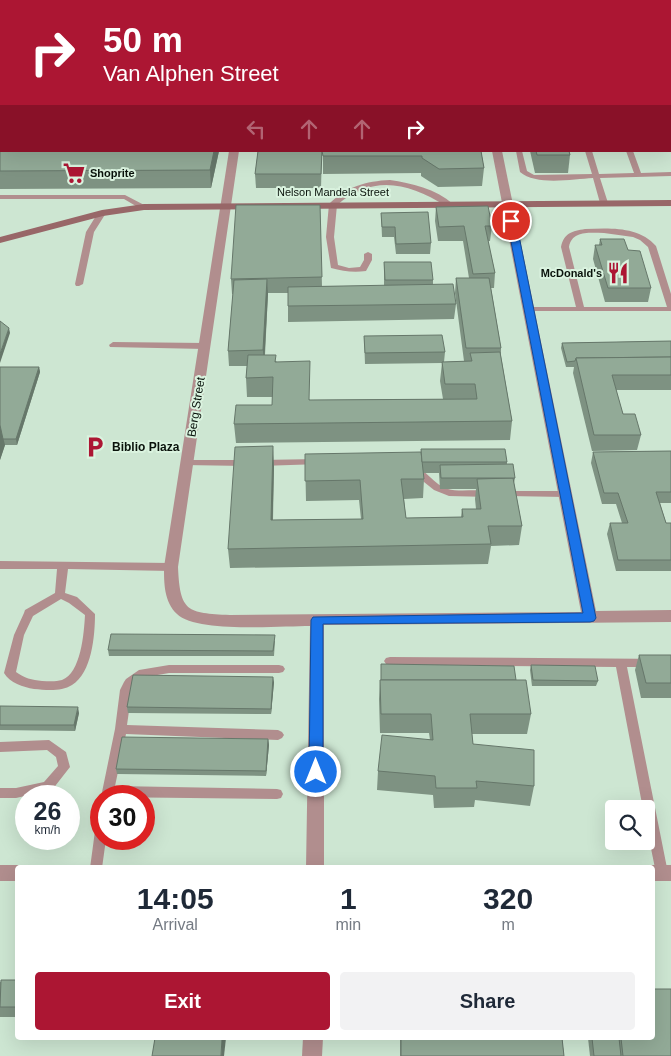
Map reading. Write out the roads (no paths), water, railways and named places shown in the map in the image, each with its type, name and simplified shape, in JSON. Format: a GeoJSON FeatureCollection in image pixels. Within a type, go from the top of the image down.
{"type":"FeatureCollection","features":[{"type":"Feature","properties":{"kind":"main road","name":"Nelson Mandela Street"},"geometry":{"type":"LineString","coordinates":[[0,240],[102,213],[144,207],[671,202]]}},
{"type":"Feature","properties":{"kind":"street","name":"Berg Street"},"geometry":{"type":"LineString","coordinates":[[234,152],[206,346],[171,567],[173,600],[184,613],[203,620],[230,621],[671,616]]}},
{"type":"Feature","properties":{"kind":"street"},"geometry":{"type":"LineString","coordinates":[[497,152],[530,309],[590,618]]}},
{"type":"Feature","properties":{"kind":"street"},"geometry":{"type":"LineString","coordinates":[[315,865],[317,620]]}},
{"type":"Feature","properties":{"kind":"street"},"geometry":{"type":"LineString","coordinates":[[0,873],[15,873]]}},
{"type":"Feature","properties":{"kind":"street"},"geometry":{"type":"LineString","coordinates":[[312,1040],[312,1056]]}},
{"type":"Feature","properties":{"kind":"lane"},"geometry":{"type":"LineString","coordinates":[[519,152],[524,172],[532,177],[671,174]]}},
{"type":"Feature","properties":{"kind":"lane"},"geometry":{"type":"LineString","coordinates":[[588,152],[597,175],[604,203]]}},
{"type":"Feature","properties":{"kind":"lane"},"geometry":{"type":"LineString","coordinates":[[629,152],[638,174]]}},
{"type":"Feature","properties":{"kind":"lane"},"geometry":{"type":"LineString","coordinates":[[368,254],[368,260],[362,269],[349,270],[334,266],[330,236],[333,204],[350,190],[358,186],[382,183],[413,186],[448,204]]}},
{"type":"Feature","properties":{"kind":"lane"},"geometry":{"type":"LineString","coordinates":[[0,197],[124,197],[144,207]]}},
{"type":"Feature","properties":{"kind":"lane"},"geometry":{"type":"LineString","coordinates":[[79,284],[90,232],[102,213]]}},
{"type":"Feature","properties":{"kind":"lane"},"geometry":{"type":"LineString","coordinates":[[530,309],[581,309],[671,308],[652,246],[645,238],[625,233],[582,232],[572,234],[566,239],[565,247],[581,309]]}},
{"type":"Feature","properties":{"kind":"lane"},"geometry":{"type":"LineString","coordinates":[[113,345],[206,346]]}},
{"type":"Feature","properties":{"kind":"lane"},"geometry":{"type":"LineString","coordinates":[[187,463],[329,462]]}},
{"type":"Feature","properties":{"kind":"lane"},"geometry":{"type":"LineString","coordinates":[[405,465],[420,472],[438,488],[451,494],[565,494]]}},
{"type":"Feature","properties":{"kind":"lane"},"geometry":{"type":"LineString","coordinates":[[0,565],[171,567]]}},
{"type":"Feature","properties":{"kind":"lane"},"geometry":{"type":"LineString","coordinates":[[60,595],[63,566]]}},
{"type":"Feature","properties":{"kind":"lane"},"geometry":{"type":"LineString","coordinates":[[60,595],[73,600],[90,614],[90,628],[84,659],[71,680],[57,686],[32,684],[17,680],[10,673],[19,635],[29,613],[60,595]]}},
{"type":"Feature","properties":{"kind":"lane"},"geometry":{"type":"LineString","coordinates":[[390,661],[671,663]]}},
{"type":"Feature","properties":{"kind":"lane"},"geometry":{"type":"LineString","coordinates":[[621,662],[662,873]]}},
{"type":"Feature","properties":{"kind":"lane"},"geometry":{"type":"LineString","coordinates":[[110,785],[121,730],[126,690],[130,682],[143,673],[169,670],[279,669]]}},
{"type":"Feature","properties":{"kind":"lane"},"geometry":{"type":"LineString","coordinates":[[121,730],[278,735]]}},
{"type":"Feature","properties":{"kind":"lane"},"geometry":{"type":"LineString","coordinates":[[0,747],[49,746],[62,755],[64,767],[48,786],[16,793],[0,793]]}},
{"type":"Feature","properties":{"kind":"lane"},"geometry":{"type":"LineString","coordinates":[[155,794],[277,794]]}},
{"type":"Feature","properties":{"kind":"lane"},"geometry":{"type":"LineString","coordinates":[[96,865],[98,850]]}},
{"type":"Feature","properties":{"kind":"place","name":"Shoprite"},"geometry":{"type":"Point","coordinates":[74,173]}},
{"type":"Feature","properties":{"kind":"place","name":"McDonald's"},"geometry":{"type":"Point","coordinates":[618,273]}},
{"type":"Feature","properties":{"kind":"place","name":"Biblio Plaza"},"geometry":{"type":"Point","coordinates":[95,447]}}]}
